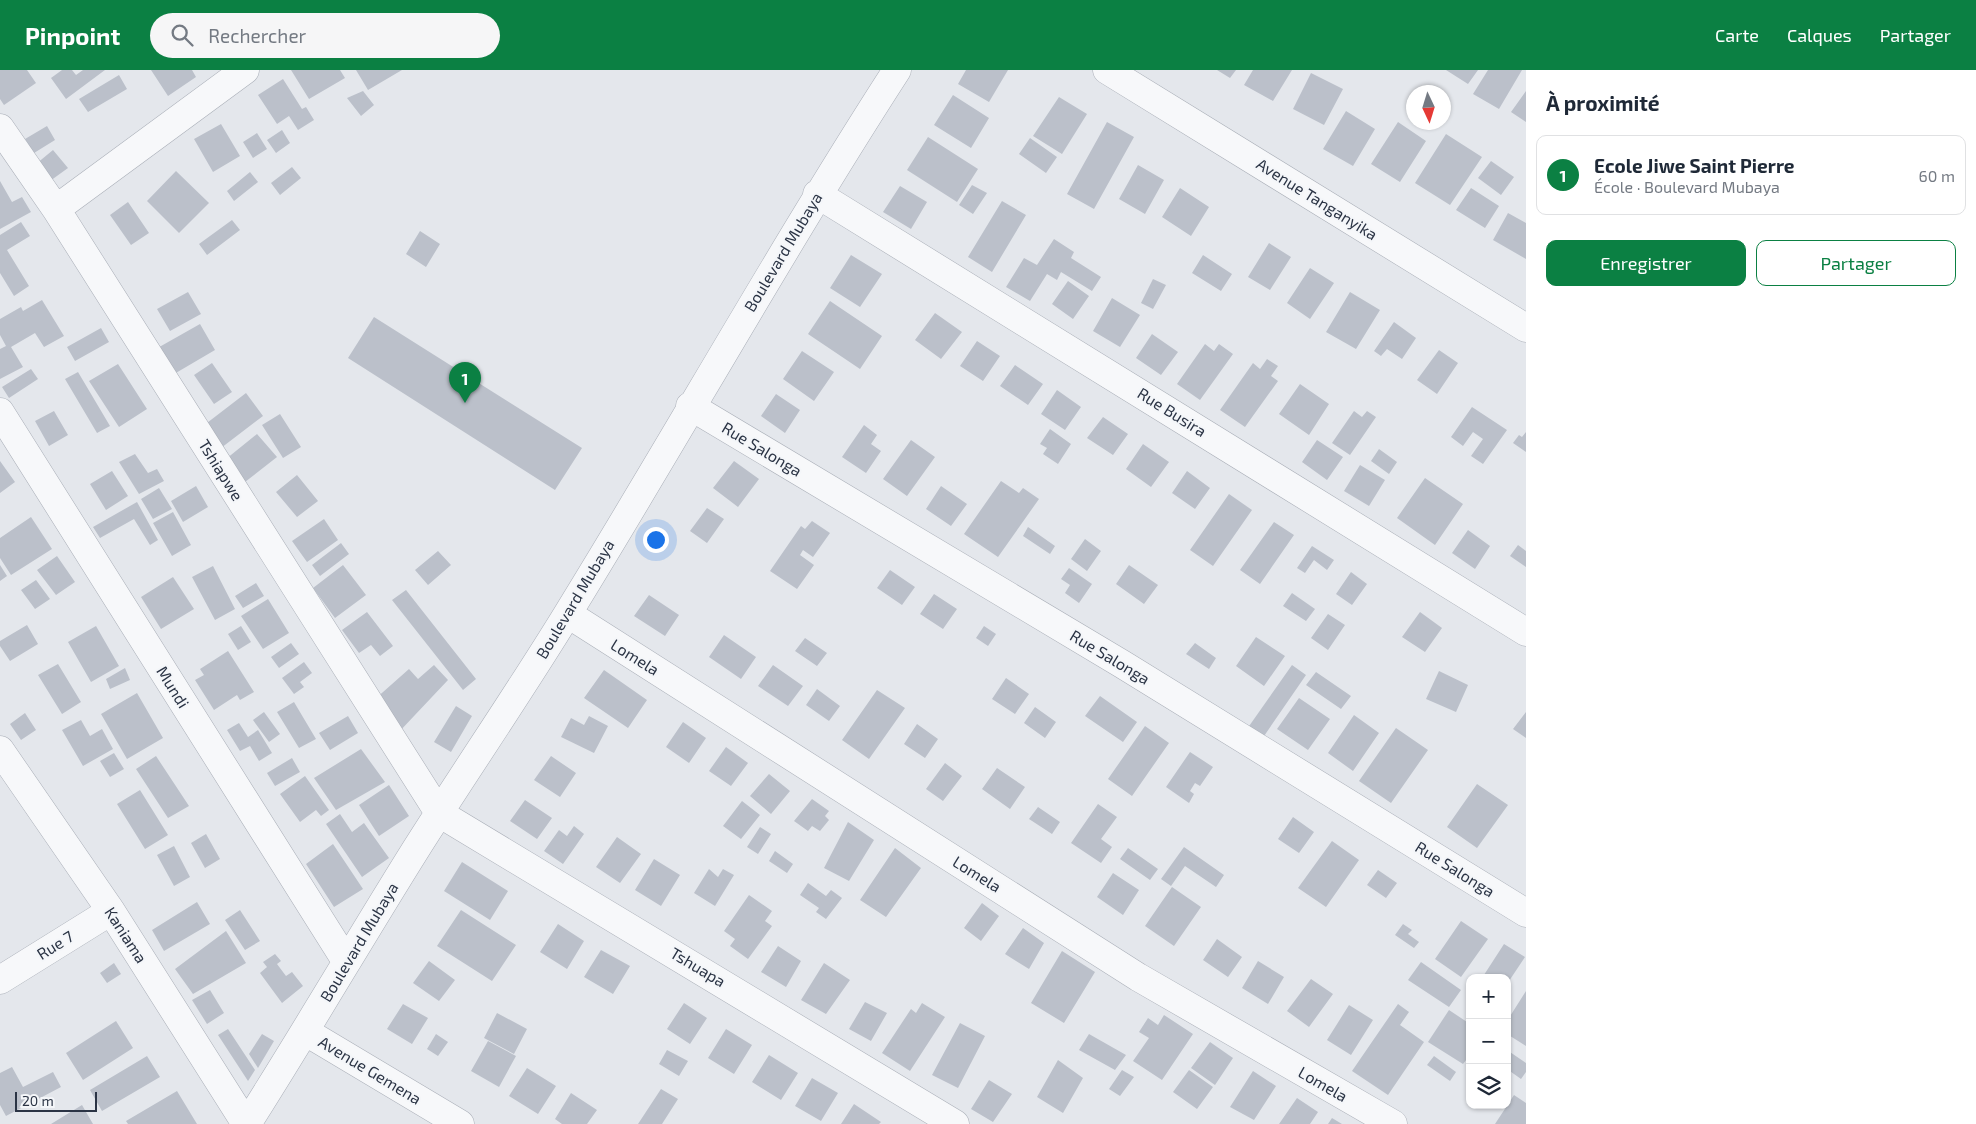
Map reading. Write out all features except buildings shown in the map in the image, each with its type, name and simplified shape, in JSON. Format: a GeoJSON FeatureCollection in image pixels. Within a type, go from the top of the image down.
{"type":"FeatureCollection","features":[{"type":"Feature","properties":{"kind":"street"},"geometry":{"type":"LineString","coordinates":[[56,209],[245,70]]}},
{"type":"Feature","properties":{"kind":"street","name":"Boulevard Mubaya"},"geometry":{"type":"LineString","coordinates":[[246,1124],[306,1032],[346,961],[439,813],[568,614],[817,194],[897,70]]}},
{"type":"Feature","properties":{"kind":"street","name":"Avenue Tanganyika"},"geometry":{"type":"LineString","coordinates":[[1108,70],[1526,328]]}},
{"type":"Feature","properties":{"kind":"street","name":"Tshiapwe"},"geometry":{"type":"LineString","coordinates":[[0,128],[56,209],[439,813]]}},
{"type":"Feature","properties":{"kind":"street","name":"Rue Busira"},"geometry":{"type":"LineString","coordinates":[[817,194],[1526,632]]}},
{"type":"Feature","properties":{"kind":"street","name":"Rue Salonga"},"geometry":{"type":"LineString","coordinates":[[690,406],[1122,664],[1526,913]]}},
{"type":"Feature","properties":{"kind":"street","name":"Mundi"},"geometry":{"type":"LineString","coordinates":[[0,412],[346,961]]}},
{"type":"Feature","properties":{"kind":"street","name":"Lomela"},"geometry":{"type":"LineString","coordinates":[[568,614],[1138,977],[1393,1124]]}},
{"type":"Feature","properties":{"kind":"street","name":"Kaniama"},"geometry":{"type":"LineString","coordinates":[[0,750],[110,911],[246,1124]]}},
{"type":"Feature","properties":{"kind":"street","name":"Tshuapa"},"geometry":{"type":"LineString","coordinates":[[439,813],[955,1124]]}},
{"type":"Feature","properties":{"kind":"street","name":"Rue 7"},"geometry":{"type":"LineString","coordinates":[[0,980],[110,911]]}},
{"type":"Feature","properties":{"kind":"street","name":"Avenue Gemena"},"geometry":{"type":"LineString","coordinates":[[306,1032],[460,1124]]}},
{"type":"Feature","properties":{"kind":"place","name":"Ecole Jiwe Saint Pierre"},"geometry":{"type":"Point","coordinates":[465,403]}}]}
